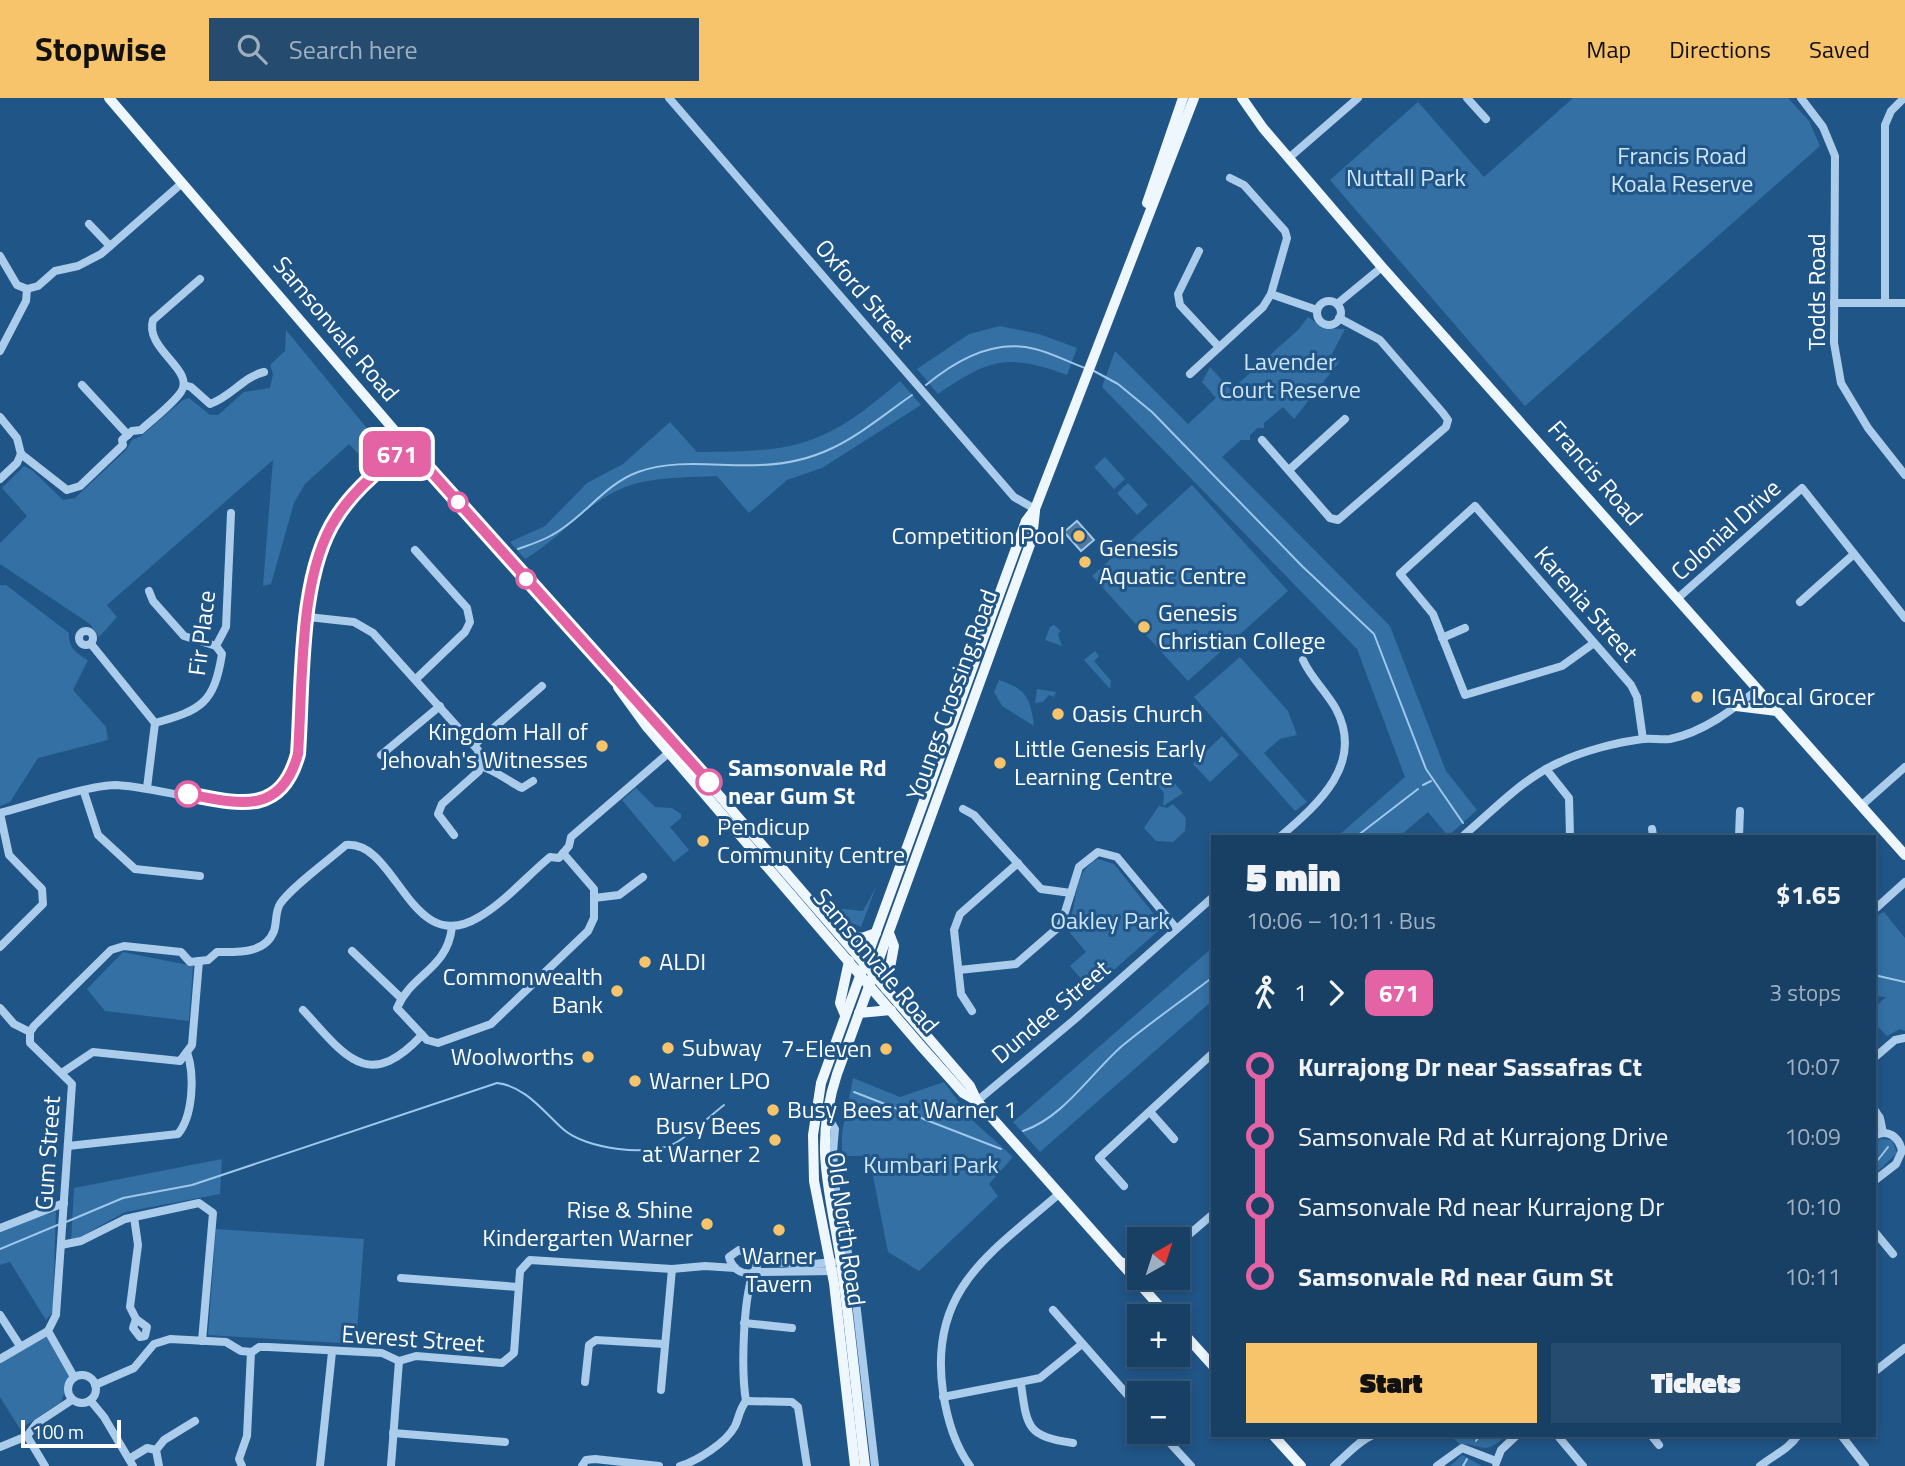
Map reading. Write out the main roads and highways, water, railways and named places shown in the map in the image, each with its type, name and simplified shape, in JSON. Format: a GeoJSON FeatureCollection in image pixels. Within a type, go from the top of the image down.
{"type":"FeatureCollection","features":[{"type":"Feature","properties":{"kind":"main road","name":"Samsonvale Road"},"geometry":{"type":"LineString","coordinates":[[109,98],[181,184],[307,325],[407,445],[615,681],[621,693],[840,934],[870,985],[963,1093],[977,1101]]}},
{"type":"Feature","properties":{"kind":"main road","name":"Youngs Crossing Road"},"geometry":{"type":"LineString","coordinates":[[1140,233],[1163,150],[1182,98]]}},
{"type":"Feature","properties":{"kind":"main road","name":"Youngs Crossing Road"},"geometry":{"type":"LineString","coordinates":[[862,968],[1007,570],[1026,522],[1035,509],[1194,98]]}},
{"type":"Feature","properties":{"kind":"main road","name":"Francis Road"},"geometry":{"type":"LineString","coordinates":[[1236,98],[1290,157],[1382,267],[1905,855]]}},
{"type":"Feature","properties":{"kind":"main road","name":"Francis Road"},"geometry":{"type":"LineString","coordinates":[[1242,98],[1256,118]]}},
{"type":"Feature","properties":{"kind":"main road","name":"Youngs Crossing Road"},"geometry":{"type":"LineString","coordinates":[[874,974],[1032,539],[1035,509]]}},
{"type":"Feature","properties":{"kind":"main road"},"geometry":{"type":"LineString","coordinates":[[1736,706],[1777,711]]}},
{"type":"Feature","properties":{"kind":"main road","name":"Samsonvale Road"},"geometry":{"type":"LineString","coordinates":[[673,749],[849,961],[874,974],[970,1086],[977,1101],[1127,1268]]}},
{"type":"Feature","properties":{"kind":"main road"},"geometry":{"type":"LineString","coordinates":[[840,934],[862,938],[876,933]]}},
{"type":"Feature","properties":{"kind":"main road"},"geometry":{"type":"LineString","coordinates":[[886,989],[894,946],[889,933]]}},
{"type":"Feature","properties":{"kind":"main road"},"geometry":{"type":"LineString","coordinates":[[845,1015],[840,1003],[849,961]]}},
{"type":"Feature","properties":{"kind":"main road","name":"Old North Road"},"geometry":{"type":"LineString","coordinates":[[855,1466],[836,1266],[817,1201],[813,1135],[821,1083],[862,968]]}},
{"type":"Feature","properties":{"kind":"main road","name":"Old North Road"},"geometry":{"type":"LineString","coordinates":[[865,1466],[825,1175],[826,1114],[874,974]]}},
{"type":"Feature","properties":{"kind":"main road"},"geometry":{"type":"LineString","coordinates":[[859,1013],[891,1010]]}},
{"type":"Feature","properties":{"kind":"main road"},"geometry":{"type":"LineString","coordinates":[[1120,1262],[1127,1264]]}},
{"type":"Feature","properties":{"kind":"main road","name":"Samsonvale Road"},"geometry":{"type":"LineString","coordinates":[[1148,1290],[1159,1304]]}},
{"type":"Feature","properties":{"kind":"main road"},"geometry":{"type":"LineString","coordinates":[[1190,1340],[1211,1364]]}},
{"type":"Feature","properties":{"kind":"main road"},"geometry":{"type":"LineString","coordinates":[[1275,1437],[1301,1466]]}},
{"type":"Feature","properties":{"kind":"waterway"},"geometry":{"type":"LineString","coordinates":[[926,385],[950,367],[976,353],[1005,346],[1035,349],[1085,368]]}},
{"type":"Feature","properties":{"kind":"waterway"},"geometry":{"type":"LineString","coordinates":[[1094,371],[1118,384],[1152,412],[1302,566],[1374,634],[1426,769],[1463,823]]}},
{"type":"Feature","properties":{"kind":"waterway"},"geometry":{"type":"LineString","coordinates":[[518,549],[563,528],[614,485],[638,472],[668,465],[760,465],[805,458],[824,452],[859,433],[912,395]]}},
{"type":"Feature","properties":{"kind":"waterway"},"geometry":{"type":"LineString","coordinates":[[1423,785],[1431,781]]}},
{"type":"Feature","properties":{"kind":"waterway"},"geometry":{"type":"LineString","coordinates":[[1358,835],[1418,789]]}},
{"type":"Feature","properties":{"kind":"waterway"},"geometry":{"type":"LineString","coordinates":[[1876,975],[1905,982]]}},
{"type":"Feature","properties":{"kind":"waterway"},"geometry":{"type":"LineString","coordinates":[[1023,1131],[1037,1125],[1064,1106],[1122,1046],[1211,979]]}},
{"type":"Feature","properties":{"kind":"waterway"},"geometry":{"type":"LineString","coordinates":[[66,1222],[123,1198],[192,1185],[497,1083],[525,1094],[573,1136],[586,1142],[618,1149],[651,1150],[666,1147],[683,1138],[724,1105]]}},
{"type":"Feature","properties":{"kind":"waterway"},"geometry":{"type":"LineString","coordinates":[[854,1092],[1001,1149]]}},
{"type":"Feature","properties":{"kind":"waterway"},"geometry":{"type":"LineString","coordinates":[[1876,1162],[1888,1147]]}},
{"type":"Feature","properties":{"kind":"waterway"},"geometry":{"type":"LineString","coordinates":[[0,1249],[60,1224]]}},
{"type":"Feature","properties":{"kind":"waterway"},"geometry":{"type":"LineString","coordinates":[[1476,1441],[1479,1437]]}},
{"type":"Feature","properties":{"kind":"waterway"},"geometry":{"type":"LineString","coordinates":[[1463,1466],[1467,1459]]}},
{"type":"Feature","properties":{"kind":"place","name":"Competition Pool"},"geometry":{"type":"Point","coordinates":[1079,536]}},
{"type":"Feature","properties":{"kind":"place","name":"Genesis Aquatic Centre"},"geometry":{"type":"Point","coordinates":[1085,562]}},
{"type":"Feature","properties":{"kind":"place","name":"Genesis Christian College"},"geometry":{"type":"Point","coordinates":[1144,627]}},
{"type":"Feature","properties":{"kind":"place","name":"IGA Local Grocer"},"geometry":{"type":"Point","coordinates":[1697,697]}},
{"type":"Feature","properties":{"kind":"place","name":"Oasis Church"},"geometry":{"type":"Point","coordinates":[1058,714]}},
{"type":"Feature","properties":{"kind":"place","name":"Kingdom Hall of Jehovah's Witnesses"},"geometry":{"type":"Point","coordinates":[602,746]}},
{"type":"Feature","properties":{"kind":"place","name":"Little Genesis Early Learning Centre"},"geometry":{"type":"Point","coordinates":[1000,763]}},
{"type":"Feature","properties":{"kind":"place","name":"Samsonvale Rd near Gum St"},"geometry":{"type":"Point","coordinates":[709,782]}},
{"type":"Feature","properties":{"kind":"place","name":"Pendicup Community Centre"},"geometry":{"type":"Point","coordinates":[703,841]}},
{"type":"Feature","properties":{"kind":"place","name":"ALDI"},"geometry":{"type":"Point","coordinates":[645,962]}},
{"type":"Feature","properties":{"kind":"place","name":"Commonwealth Bank"},"geometry":{"type":"Point","coordinates":[617,991]}},
{"type":"Feature","properties":{"kind":"place","name":"Subway"},"geometry":{"type":"Point","coordinates":[668,1048]}},
{"type":"Feature","properties":{"kind":"place","name":"7-Eleven"},"geometry":{"type":"Point","coordinates":[886,1049]}},
{"type":"Feature","properties":{"kind":"place","name":"Woolworths"},"geometry":{"type":"Point","coordinates":[588,1057]}},
{"type":"Feature","properties":{"kind":"place","name":"Warner LPO"},"geometry":{"type":"Point","coordinates":[635,1081]}},
{"type":"Feature","properties":{"kind":"place","name":"Busy Bees at Warner 1"},"geometry":{"type":"Point","coordinates":[773,1110]}},
{"type":"Feature","properties":{"kind":"place","name":"Busy Bees at Warner 2"},"geometry":{"type":"Point","coordinates":[775,1140]}},
{"type":"Feature","properties":{"kind":"place","name":"Rise & Shine Kindergarten Warner"},"geometry":{"type":"Point","coordinates":[707,1224]}},
{"type":"Feature","properties":{"kind":"place","name":"Warner Tavern"},"geometry":{"type":"Point","coordinates":[779,1230]}},
{"type":"Feature","properties":{"kind":"park label","name":"Francis Road Koala Reserve"},"geometry":{"type":"Point","coordinates":[1682,170]}},
{"type":"Feature","properties":{"kind":"park label","name":"Nuttall Park"},"geometry":{"type":"Point","coordinates":[1406,178]}},
{"type":"Feature","properties":{"kind":"park label","name":"Lavender Court Reserve"},"geometry":{"type":"Point","coordinates":[1290,376]}},
{"type":"Feature","properties":{"kind":"park label","name":"Oakley Park"},"geometry":{"type":"Point","coordinates":[1110,921]}},
{"type":"Feature","properties":{"kind":"park label","name":"Kumbari Park"},"geometry":{"type":"Point","coordinates":[931,1165]}}]}
